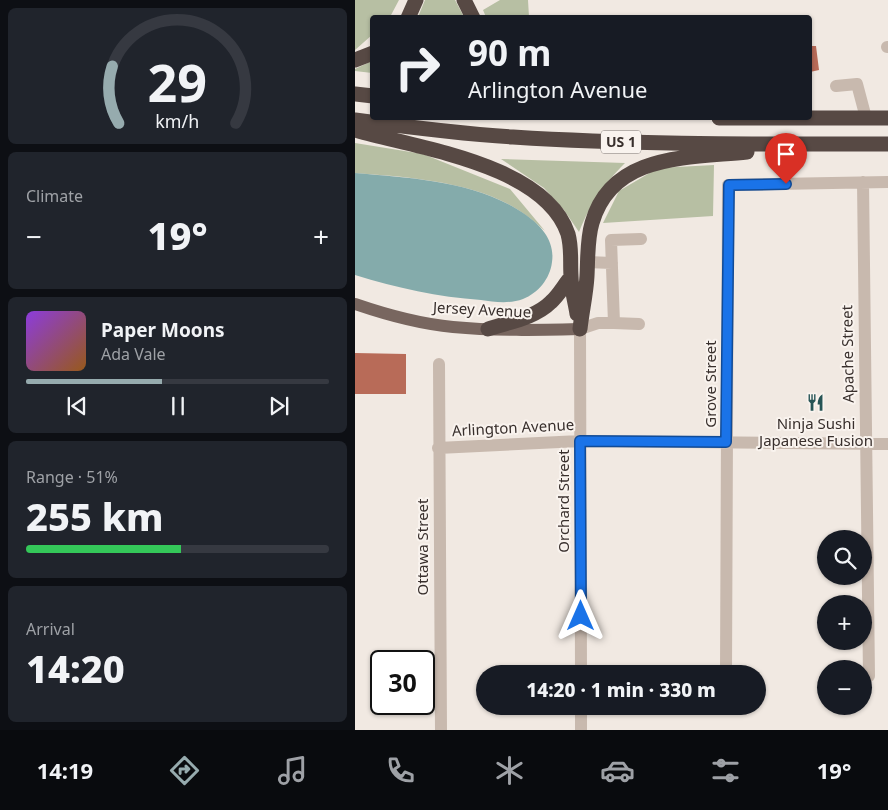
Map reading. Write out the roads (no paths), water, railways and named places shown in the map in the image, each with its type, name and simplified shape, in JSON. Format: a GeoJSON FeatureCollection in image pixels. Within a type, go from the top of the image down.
{"type":"FeatureCollection","features":[{"type":"Feature","properties":{"kind":"highway"},"geometry":{"type":"LineString","coordinates":[[409,15],[416,0]]}},
{"type":"Feature","properties":{"kind":"highway"},"geometry":{"type":"LineString","coordinates":[[464,0],[472,15]]}},
{"type":"Feature","properties":{"kind":"highway"},"geometry":{"type":"LineString","coordinates":[[355,60],[370,54]]}},
{"type":"Feature","properties":{"kind":"highway"},"geometry":{"type":"LineString","coordinates":[[355,94],[370,96]]}},
{"type":"Feature","properties":{"kind":"highway"},"geometry":{"type":"LineString","coordinates":[[812,118],[888,118]]}},
{"type":"Feature","properties":{"kind":"highway","name":"US 1"},"geometry":{"type":"LineString","coordinates":[[355,120],[449,132],[565,140],[693,144],[888,144]]}},
{"type":"Feature","properties":{"kind":"highway"},"geometry":{"type":"LineString","coordinates":[[355,130],[471,160],[500,172],[525,186],[549,205],[564,224],[568,234],[572,255],[571,277],[580,329]]}},
{"type":"Feature","properties":{"kind":"highway"},"geometry":{"type":"LineString","coordinates":[[580,329],[587,275],[589,232],[596,212],[606,195],[635,170],[671,159],[833,144]]}},
{"type":"Feature","properties":{"kind":"highway"},"geometry":{"type":"LineString","coordinates":[[488,329],[545,308],[571,277]]}},
{"type":"Feature","properties":{"kind":"main road","name":"Jersey Avenue"},"geometry":{"type":"LineString","coordinates":[[355,304],[401,318],[453,327],[580,329]]}},
{"type":"Feature","properties":{"kind":"street"},"geometry":{"type":"LineString","coordinates":[[836,86],[857,84],[866,118]]}},
{"type":"Feature","properties":{"kind":"street"},"geometry":{"type":"LineString","coordinates":[[863,182],[888,182]]}},
{"type":"Feature","properties":{"kind":"street","name":"Grove Street"},"geometry":{"type":"LineString","coordinates":[[726,665],[729,185],[863,182]]}},
{"type":"Feature","properties":{"kind":"street","name":"Apache Street"},"geometry":{"type":"LineString","coordinates":[[863,182],[869,660]]}},
{"type":"Feature","properties":{"kind":"street"},"geometry":{"type":"LineString","coordinates":[[614,323],[611,240],[641,239]]}},
{"type":"Feature","properties":{"kind":"street"},"geometry":{"type":"LineString","coordinates":[[587,262],[612,263]]}},
{"type":"Feature","properties":{"kind":"street"},"geometry":{"type":"LineString","coordinates":[[580,329],[598,324],[639,324]]}},
{"type":"Feature","properties":{"kind":"street","name":"Orchard Street"},"geometry":{"type":"LineString","coordinates":[[580,329],[581,665]]}},
{"type":"Feature","properties":{"kind":"street","name":"Ottawa Street"},"geometry":{"type":"LineString","coordinates":[[439,364],[441,730]]}},
{"type":"Feature","properties":{"kind":"street","name":"Arlington Avenue"},"geometry":{"type":"LineString","coordinates":[[439,448],[580,441],[888,444]]}},
{"type":"Feature","properties":{"kind":"street"},"geometry":{"type":"LineString","coordinates":[[581,715],[581,730]]}},
{"type":"Feature","properties":{"kind":"water"},"geometry":{"type":"Polygon","coordinates":[[[355,173],[444,183],[487,195],[507,204],[526,215],[546,235],[551,248],[552,262],[546,280],[534,293],[523,299],[513,302],[502,302],[433,294],[402,288],[355,275],[355,173]]]}},
{"type":"Feature","properties":{"kind":"place","name":"Ninja Sushi Japanese Fusion"},"geometry":{"type":"Point","coordinates":[816,403]}}]}
